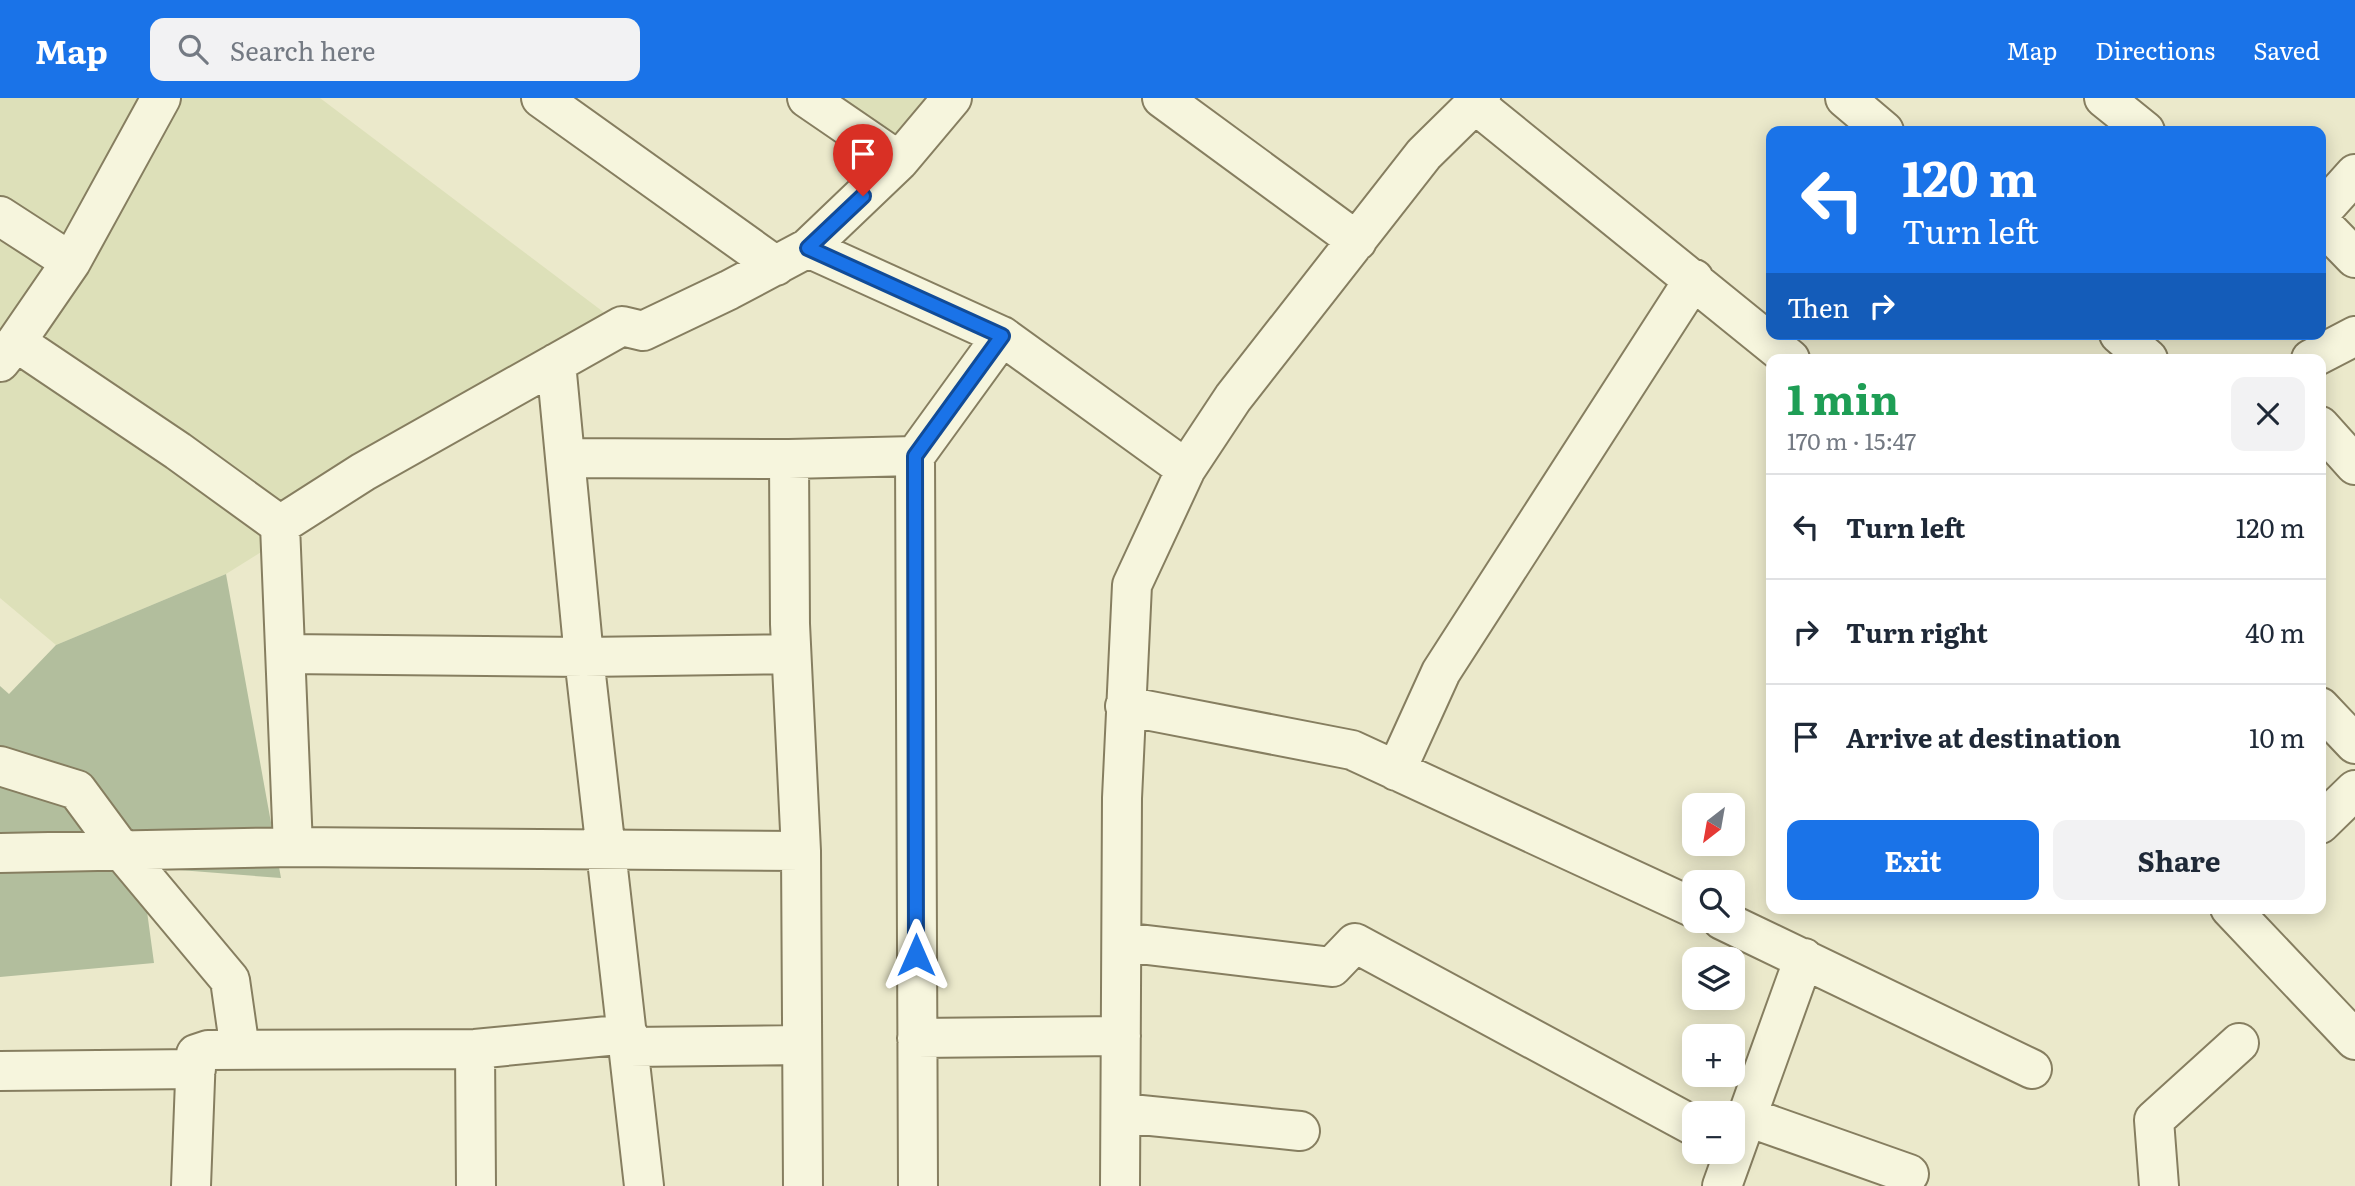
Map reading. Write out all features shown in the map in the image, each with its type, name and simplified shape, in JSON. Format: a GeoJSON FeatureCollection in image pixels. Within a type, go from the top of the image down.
{"type":"FeatureCollection","features":[{"type":"Feature","properties":{"kind":"street"},"geometry":{"type":"LineString","coordinates":[[161,98],[71,262],[8,352],[178,452],[280,525]]}},
{"type":"Feature","properties":{"kind":"street"},"geometry":{"type":"LineString","coordinates":[[541,98],[792,257],[1002,336],[1186,469]]}},
{"type":"Feature","properties":{"kind":"street"},"geometry":{"type":"LineString","coordinates":[[807,98],[899,161]]}},
{"type":"Feature","properties":{"kind":"street"},"geometry":{"type":"LineString","coordinates":[[280,525],[363,472],[622,326],[643,331],[792,257],[899,161],[952,98]]}},
{"type":"Feature","properties":{"kind":"street"},"geometry":{"type":"LineString","coordinates":[[1162,98],[1357,240]]}},
{"type":"Feature","properties":{"kind":"street"},"geometry":{"type":"LineString","coordinates":[[1845,98],[1878,126]]}},
{"type":"Feature","properties":{"kind":"street"},"geometry":{"type":"LineString","coordinates":[[2104,98],[2140,126]]}},
{"type":"Feature","properties":{"kind":"street"},"geometry":{"type":"LineString","coordinates":[[1120,1186],[1125,706],[1132,585],[1186,469],[1233,398],[1424,154],[1478,101],[1766,339]]}},
{"type":"Feature","properties":{"kind":"street"},"geometry":{"type":"LineString","coordinates":[[2326,206],[2355,174]]}},
{"type":"Feature","properties":{"kind":"street"},"geometry":{"type":"LineString","coordinates":[[0,216],[71,262]]}},
{"type":"Feature","properties":{"kind":"street"},"geometry":{"type":"LineString","coordinates":[[2326,228],[2355,258]]}},
{"type":"Feature","properties":{"kind":"street"},"geometry":{"type":"LineString","coordinates":[[1396,771],[1441,672],[1694,279]]}},
{"type":"Feature","properties":{"kind":"street"},"geometry":{"type":"LineString","coordinates":[[919,1186],[915,456],[1002,336]]}},
{"type":"Feature","properties":{"kind":"street"},"geometry":{"type":"LineString","coordinates":[[2321,354],[2355,337]]}},
{"type":"Feature","properties":{"kind":"street"},"geometry":{"type":"LineString","coordinates":[[1767,340],[1784,354]]}},
{"type":"Feature","properties":{"kind":"street"},"geometry":{"type":"LineString","coordinates":[[2126,340],[2142,354]]}},
{"type":"Feature","properties":{"kind":"street"},"geometry":{"type":"LineString","coordinates":[[556,363],[584,657],[644,1186]]}},
{"type":"Feature","properties":{"kind":"street"},"geometry":{"type":"LineString","coordinates":[[2326,433],[2355,465]]}},
{"type":"Feature","properties":{"kind":"street"},"geometry":{"type":"LineString","coordinates":[[565,458],[789,459],[915,456]]}},
{"type":"Feature","properties":{"kind":"street"},"geometry":{"type":"LineString","coordinates":[[789,459],[791,654],[801,851],[803,1186]]}},
{"type":"Feature","properties":{"kind":"street"},"geometry":{"type":"LineString","coordinates":[[280,525],[292,847]]}},
{"type":"Feature","properties":{"kind":"street"},"geometry":{"type":"LineString","coordinates":[[286,654],[584,657],[791,654]]}},
{"type":"Feature","properties":{"kind":"street"},"geometry":{"type":"LineString","coordinates":[[1125,706],[1352,750],[1682,902]]}},
{"type":"Feature","properties":{"kind":"street"},"geometry":{"type":"LineString","coordinates":[[2326,713],[2355,744]]}},
{"type":"Feature","properties":{"kind":"street"},"geometry":{"type":"LineString","coordinates":[[0,766],[77,790],[122,851],[230,980],[240,1050]]}},
{"type":"Feature","properties":{"kind":"street"},"geometry":{"type":"LineString","coordinates":[[2326,818],[2355,790]]}},
{"type":"Feature","properties":{"kind":"street"},"geometry":{"type":"LineString","coordinates":[[0,853],[292,847],[801,851]]}},
{"type":"Feature","properties":{"kind":"street"},"geometry":{"type":"LineString","coordinates":[[2238,914],[2355,1040]]}},
{"type":"Feature","properties":{"kind":"street"},"geometry":{"type":"LineString","coordinates":[[1745,931],[2032,1069]]}},
{"type":"Feature","properties":{"kind":"street"},"geometry":{"type":"LineString","coordinates":[[1122,942],[1332,967],[1355,943],[1682,1120]]}},
{"type":"Feature","properties":{"kind":"street"},"geometry":{"type":"LineString","coordinates":[[1745,1116],[1804,958]]}},
{"type":"Feature","properties":{"kind":"street"},"geometry":{"type":"LineString","coordinates":[[917,1038],[1121,1036]]}},
{"type":"Feature","properties":{"kind":"street"},"geometry":{"type":"LineString","coordinates":[[191,1186],[196,1054],[208,1050],[475,1049],[629,1041],[802,1045]]}},
{"type":"Feature","properties":{"kind":"street"},"geometry":{"type":"LineString","coordinates":[[2159,1186],[2154,1119],[2239,1043]]}},
{"type":"Feature","properties":{"kind":"street"},"geometry":{"type":"LineString","coordinates":[[475,1049],[476,1186]]}},
{"type":"Feature","properties":{"kind":"street"},"geometry":{"type":"LineString","coordinates":[[0,1071],[196,1069]]}},
{"type":"Feature","properties":{"kind":"street"},"geometry":{"type":"LineString","coordinates":[[1121,1113],[1300,1131]]}},
{"type":"Feature","properties":{"kind":"street"},"geometry":{"type":"LineString","coordinates":[[1745,1139],[1909,1174]]}},
{"type":"Feature","properties":{"kind":"street"},"geometry":{"type":"LineString","coordinates":[[1721,1186],[1728,1164]]}},
{"type":"Feature","properties":{"kind":"green space"},"geometry":{"type":"Polygon","coordinates":[[[0,98],[320,98],[622,326],[226,574],[56,645],[0,598],[0,98]]]}},
{"type":"Feature","properties":{"kind":"green space"},"geometry":{"type":"Polygon","coordinates":[[[807,98],[952,98],[899,161],[807,98]]]}},
{"type":"Feature","properties":{"kind":"green space"},"geometry":{"type":"Polygon","coordinates":[[[226,574],[281,878],[141,867],[154,963],[0,977],[0,686],[9,694],[56,645],[226,574]]]}},
{"type":"Feature","properties":{"kind":"route"},"geometry":{"type":"LineString","coordinates":[[863,196],[808,248],[1002,336],[915,456],[916,955]]}}]}
